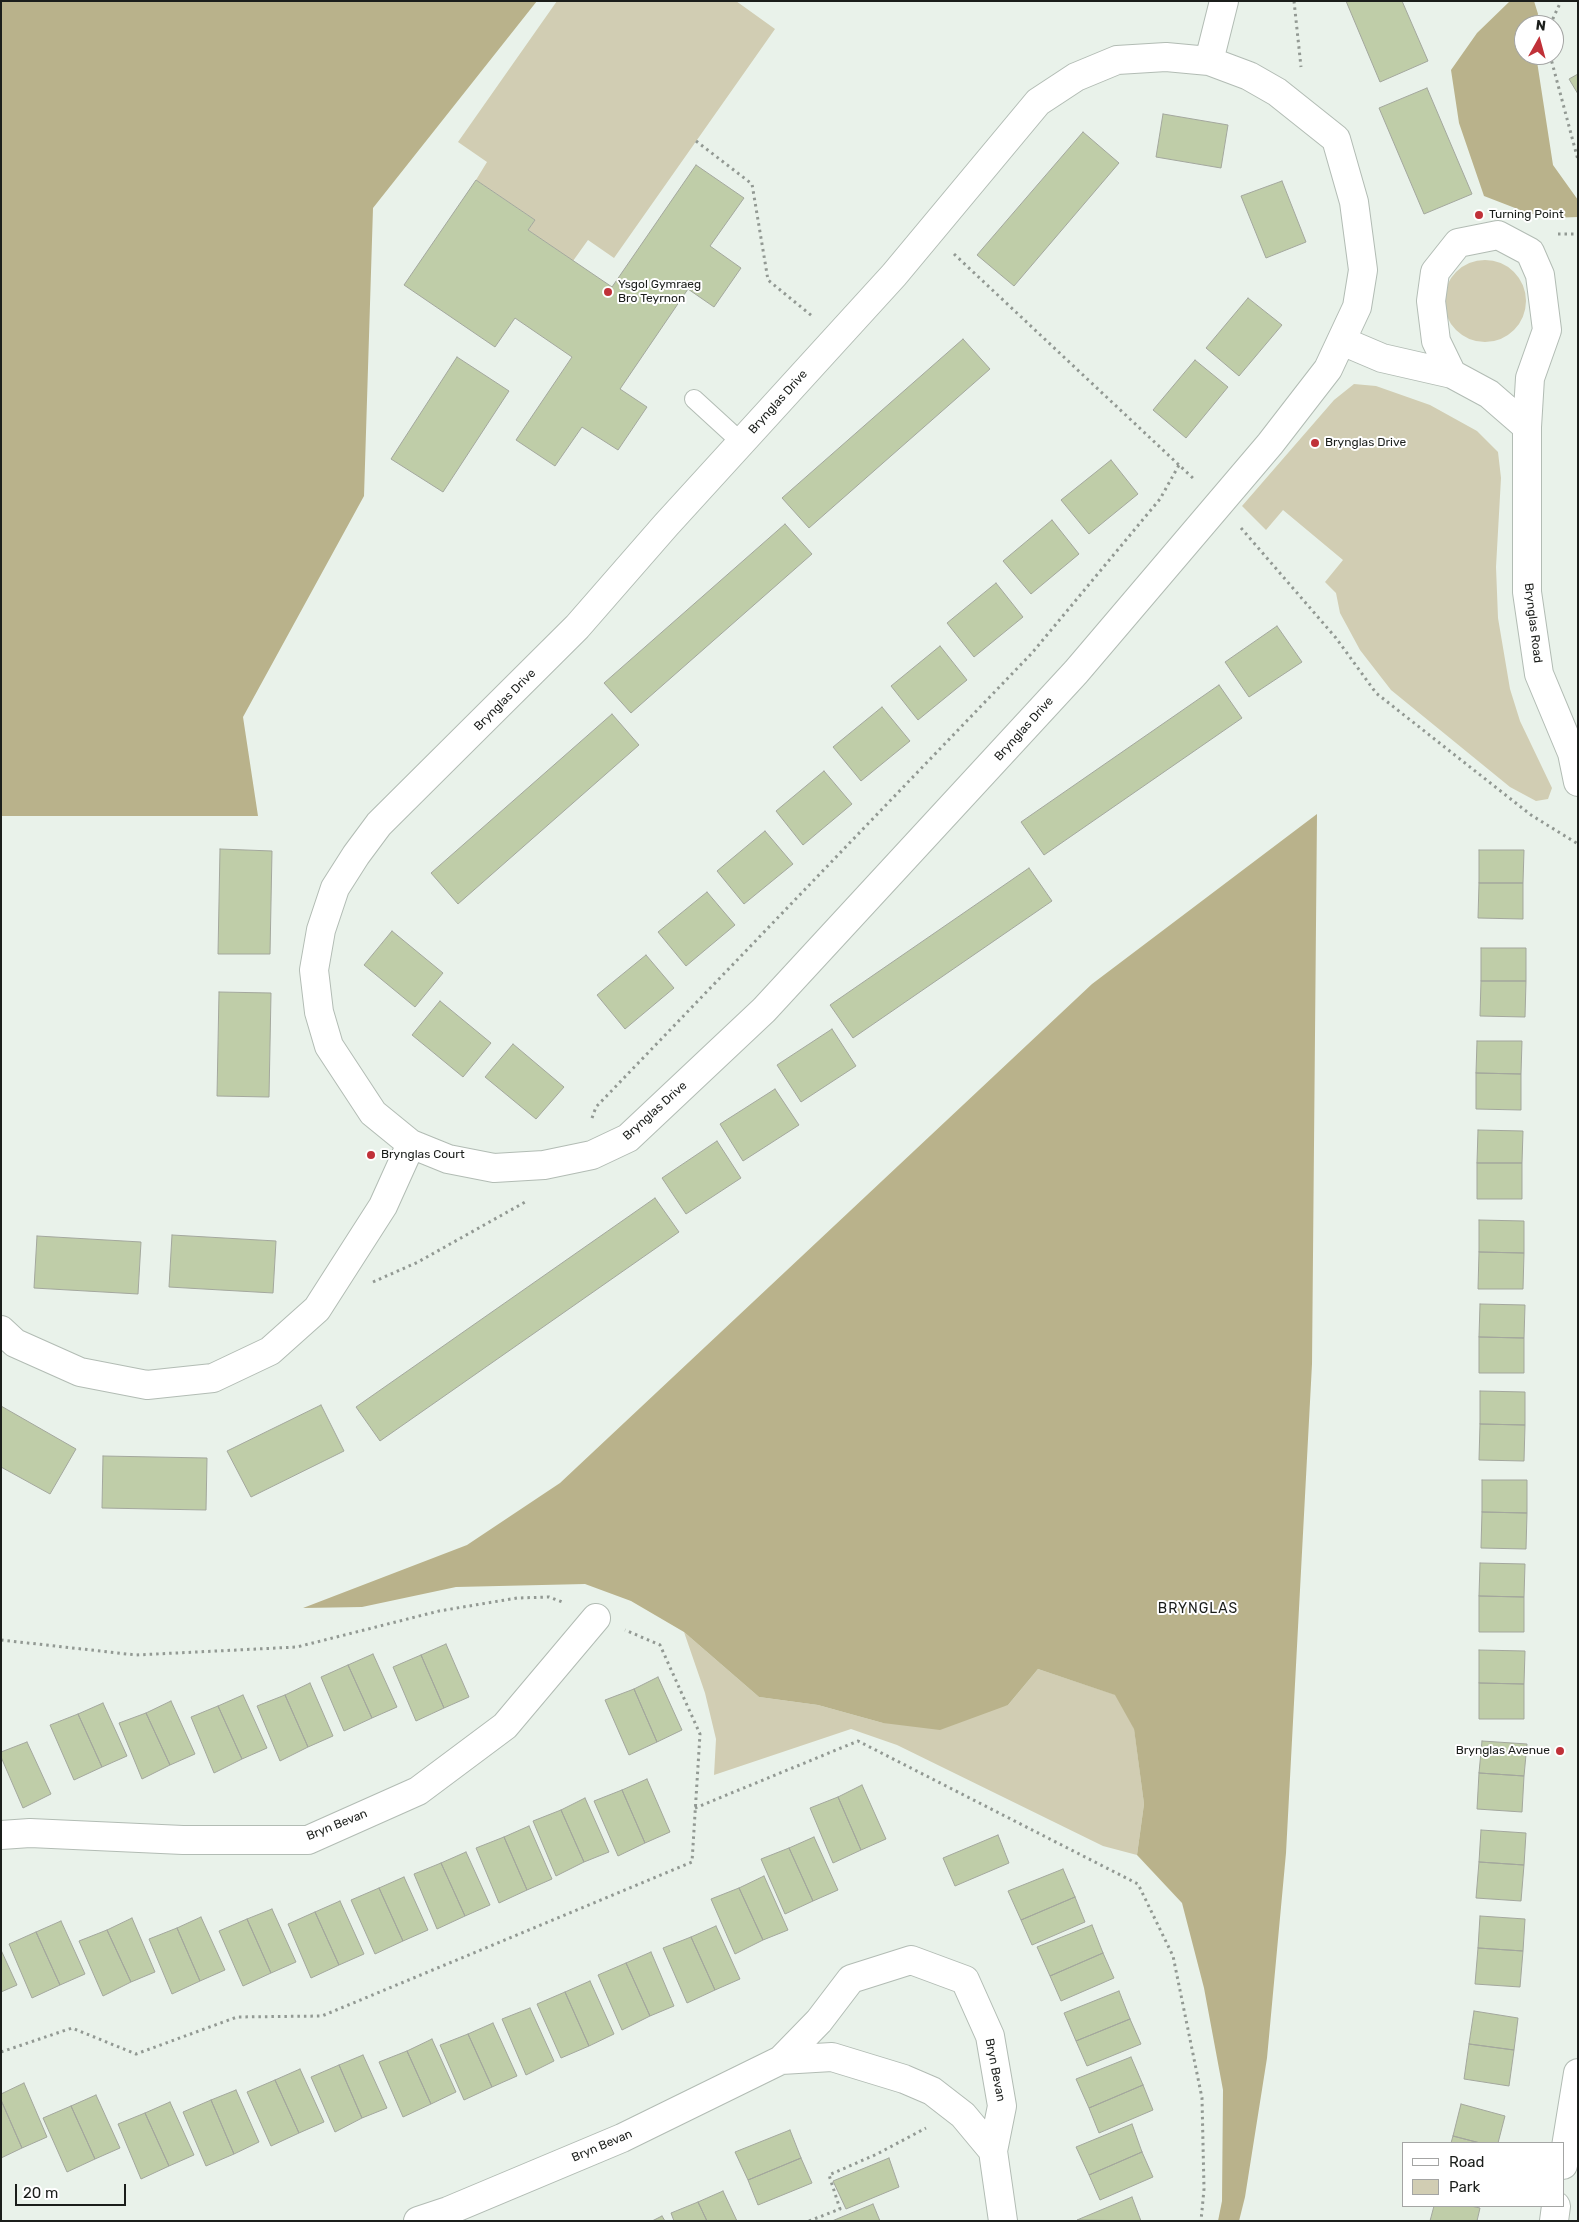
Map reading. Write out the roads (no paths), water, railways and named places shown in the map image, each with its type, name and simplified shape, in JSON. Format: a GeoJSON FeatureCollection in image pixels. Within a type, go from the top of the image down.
{"type":"FeatureCollection","features":[{"type":"Feature","properties":{"kind":"street"},"geometry":{"type":"LineString","coordinates":[[1209,61],[1224,1]]}},
{"type":"Feature","properties":{"kind":"street","name":"Brynglas Drive"},"geometry":{"type":"LineString","coordinates":[[1166,57],[1209,61],[1249,76],[1277,92],[1336,139],[1354,202],[1363,270],[1357,306],[1328,369],[1308,396],[1076,672],[764,1010],[628,1138],[592,1155],[544,1165],[494,1168],[448,1159],[411,1144],[373,1113],[329,1046],[319,1012],[314,970],[321,930],[335,888],[379,824],[577,627],[741,442],[894,275],[1038,102],[1076,78],[1117,60],[1166,57]]}},
{"type":"Feature","properties":{"kind":"street","name":"Brynglas Road"},"geometry":{"type":"LineString","coordinates":[[1452,374],[1436,341],[1431,301],[1435,272],[1458,243],[1498,235],[1530,252],[1540,275],[1547,330],[1530,378],[1527,426],[1527,592],[1540,674],[1575,749],[1578,782]]}},
{"type":"Feature","properties":{"kind":"street"},"geometry":{"type":"LineString","coordinates":[[1342,342],[1382,358],[1452,374],[1489,394],[1527,426]]}},
{"type":"Feature","properties":{"kind":"street"},"geometry":{"type":"LineString","coordinates":[[1,1330],[15,1343],[80,1372],[147,1385],[213,1378],[270,1351],[317,1309],[383,1206],[411,1144]]}},
{"type":"Feature","properties":{"kind":"street","name":"Bryn Bevan"},"geometry":{"type":"LineString","coordinates":[[1,1835],[30,1833],[183,1840],[308,1840],[418,1791],[505,1726],[596,1618]]}},
{"type":"Feature","properties":{"kind":"street","name":"Bryn Bevan"},"geometry":{"type":"LineString","coordinates":[[418,2221],[448,2211],[622,2138],[781,2060],[819,2022],[852,1979],[911,1960],[965,1980],[990,2036],[1002,2106],[993,2151],[1003,2221]]}},
{"type":"Feature","properties":{"kind":"street","name":"Bryn Bevan"},"geometry":{"type":"LineString","coordinates":[[781,2060],[832,2057],[904,2079],[932,2091],[958,2111],[993,2151]]}},
{"type":"Feature","properties":{"kind":"street"},"geometry":{"type":"LineString","coordinates":[[1564,2159],[1578,2073]]}},
{"type":"Feature","properties":{"kind":"street"},"geometry":{"type":"LineString","coordinates":[[1554,2221],[1556,2207]]}},
{"type":"Feature","properties":{"kind":"lane"},"geometry":{"type":"LineString","coordinates":[[694,399],[741,442]]}},
{"type":"Feature","properties":{"kind":"place","name":"Turning Point"},"geometry":{"type":"Point","coordinates":[1479,215]}},
{"type":"Feature","properties":{"kind":"place","name":"Ysgol Gymraeg Bro Teyrnon"},"geometry":{"type":"Point","coordinates":[608,292]}},
{"type":"Feature","properties":{"kind":"place","name":"Brynglas Drive"},"geometry":{"type":"Point","coordinates":[1315,443]}},
{"type":"Feature","properties":{"kind":"place","name":"Brynglas Court"},"geometry":{"type":"Point","coordinates":[371,1155]}},
{"type":"Feature","properties":{"kind":"place","name":"Brynglas Avenue"},"geometry":{"type":"Point","coordinates":[1560,1751]}},
{"type":"Feature","properties":{"kind":"district","name":"BRYNGLAS"},"geometry":{"type":"Point","coordinates":[1198,1609]}}]}
